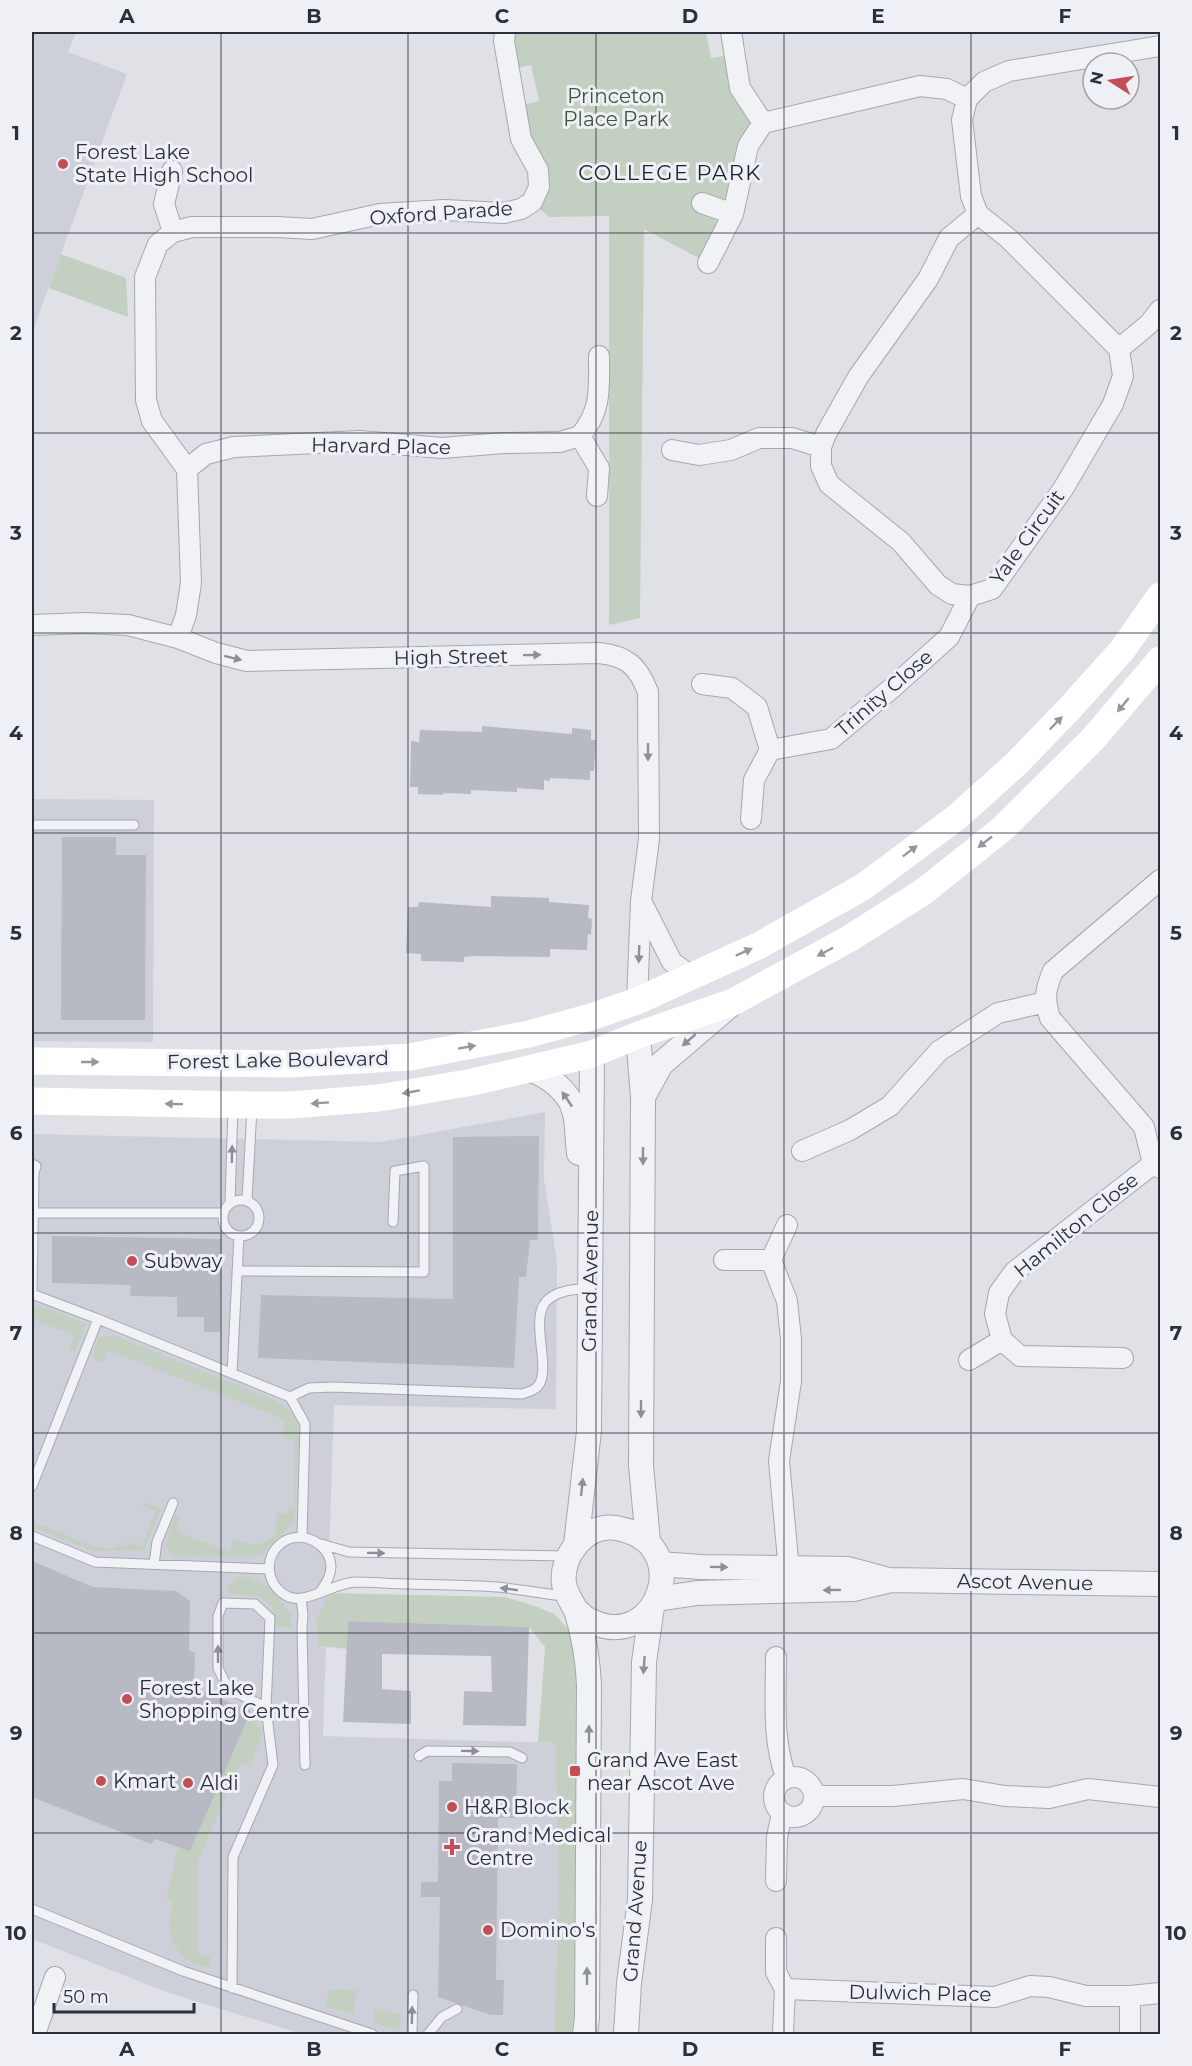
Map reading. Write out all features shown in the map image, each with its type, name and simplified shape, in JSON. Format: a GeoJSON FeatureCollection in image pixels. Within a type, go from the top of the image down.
{"type":"FeatureCollection","features":[{"type":"Feature","properties":{"kind":"main road","name":"Forest Lake Boulevard"},"geometry":{"type":"LineString","coordinates":[[32,1061],[291,1064],[410,1057],[491,1042],[591,1017],[637,1001],[758,946],[863,887],[957,817],[1016,764],[1070,708],[1123,649],[1161,596]]}},
{"type":"Feature","properties":{"kind":"main road","name":"Forest Lake Boulevard"},"geometry":{"type":"LineString","coordinates":[[40,1106],[75,1102],[291,1105],[379,1098],[473,1082],[592,1054],[638,1035],[733,1002],[847,940],[922,892],[993,836],[1093,739],[1161,660]]}},
{"type":"Feature","properties":{"kind":"main road"},"geometry":{"type":"LineString","coordinates":[[637,1001],[638,1035]]}},
{"type":"Feature","properties":{"kind":"main road","name":"Grand Avenue"},"geometry":{"type":"LineString","coordinates":[[591,1017],[592,1054]]}},
{"type":"Feature","properties":{"kind":"street","name":"Oxford Parade"},"geometry":{"type":"LineString","coordinates":[[173,232],[224,226],[312,229],[380,214],[444,210],[504,213],[521,209],[532,202],[538,187],[538,170],[521,139],[504,41],[505,32]]}},
{"type":"Feature","properties":{"kind":"street"},"geometry":{"type":"LineString","coordinates":[[731,32],[740,88],[763,123]]}},
{"type":"Feature","properties":{"kind":"street"},"geometry":{"type":"LineString","coordinates":[[1161,46],[1009,71],[984,82],[967,99],[962,120],[971,196],[978,214],[1008,238],[1119,349],[1149,324],[1161,310]]}},
{"type":"Feature","properties":{"kind":"street"},"geometry":{"type":"LineString","coordinates":[[708,262],[733,214],[748,146],[763,123],[920,86],[946,89],[967,99]]}},
{"type":"Feature","properties":{"kind":"street"},"geometry":{"type":"LineString","coordinates":[[172,171],[164,204],[173,232],[158,244],[145,277],[146,400],[152,421],[187,469],[191,584],[186,615],[178,638]]}},
{"type":"Feature","properties":{"kind":"street"},"geometry":{"type":"LineString","coordinates":[[702,203],[733,214]]}},
{"type":"Feature","properties":{"kind":"street"},"geometry":{"type":"LineString","coordinates":[[672,450],[699,455],[731,450],[759,438],[792,438],[821,447],[858,377],[928,279],[950,238],[978,214]]}},
{"type":"Feature","properties":{"kind":"street","name":"Yale Circuit"},"geometry":{"type":"LineString","coordinates":[[821,447],[821,466],[829,484],[901,542],[938,585],[952,594],[970,596],[992,589],[1063,489],[1113,404],[1123,376],[1119,349]]}},
{"type":"Feature","properties":{"kind":"street"},"geometry":{"type":"LineString","coordinates":[[597,496],[598,468],[580,436],[591,423],[598,403],[599,356]]}},
{"type":"Feature","properties":{"kind":"street","name":"Harvard Place"},"geometry":{"type":"LineString","coordinates":[[187,469],[206,453],[234,447],[360,441],[442,448],[504,443],[560,442],[580,436]]}},
{"type":"Feature","properties":{"kind":"street","name":"Trinity Close"},"geometry":{"type":"LineString","coordinates":[[770,750],[831,739],[949,637],[970,596]]}},
{"type":"Feature","properties":{"kind":"street","name":"High Street"},"geometry":{"type":"LineString","coordinates":[[32,625],[85,623],[128,625],[178,638],[216,653],[247,661],[599,653],[614,654],[628,661],[642,675],[648,692],[649,838],[641,901],[637,1001]]}},
{"type":"Feature","properties":{"kind":"street"},"geometry":{"type":"LineString","coordinates":[[702,684],[732,688],[757,707],[770,750],[754,780],[750,819]]}},
{"type":"Feature","properties":{"kind":"street"},"geometry":{"type":"LineString","coordinates":[[1157,1166],[1144,1127],[1050,1018],[1046,1002],[1046,987],[1053,971],[1161,879]]}},
{"type":"Feature","properties":{"kind":"street"},"geometry":{"type":"LineString","coordinates":[[641,901],[672,962],[691,976]]}},
{"type":"Feature","properties":{"kind":"street"},"geometry":{"type":"LineString","coordinates":[[643,1097],[661,1064],[733,1002]]}},
{"type":"Feature","properties":{"kind":"street"},"geometry":{"type":"LineString","coordinates":[[802,1151],[850,1130],[890,1106],[939,1051],[998,1013],[1046,1002]]}},
{"type":"Feature","properties":{"kind":"street"},"geometry":{"type":"LineString","coordinates":[[638,1035],[643,1097],[641,1465],[648,1542]]}},
{"type":"Feature","properties":{"kind":"street","name":"Grand Avenue"},"geometry":{"type":"LineString","coordinates":[[585,2034],[587,2018],[588,1656],[564,1583],[564,1569],[572,1550],[589,1431],[592,1054]]}},
{"type":"Feature","properties":{"kind":"street"},"geometry":{"type":"LineString","coordinates":[[531,1070],[550,1078],[574,1109],[580,1163],[591,1169]]}},
{"type":"Feature","properties":{"kind":"street","name":"Hamilton Close"},"geometry":{"type":"LineString","coordinates":[[1002,1340],[995,1314],[999,1293],[1014,1272],[1157,1166]]}},
{"type":"Feature","properties":{"kind":"street"},"geometry":{"type":"LineString","coordinates":[[787,1225],[771,1260],[787,1301],[791,1339],[791,1381],[779,1461],[790,1580]]}},
{"type":"Feature","properties":{"kind":"street"},"geometry":{"type":"LineString","coordinates":[[724,1260],[771,1260]]}},
{"type":"Feature","properties":{"kind":"street"},"geometry":{"type":"LineString","coordinates":[[969,1360],[1002,1340],[1020,1356],[1123,1358]]}},
{"type":"Feature","properties":{"kind":"street"},"geometry":{"type":"LineString","coordinates":[[572,1550],[591,1533],[611,1528],[631,1531],[648,1542],[656,1552],[660,1564]]}},
{"type":"Feature","properties":{"kind":"street","name":"Grand Avenue"},"geometry":{"type":"LineString","coordinates":[[626,2034],[629,1983],[640,1900],[644,1662],[655,1603],[662,1582],[660,1564]]}},
{"type":"Feature","properties":{"kind":"street","name":"Ascot Avenue"},"geometry":{"type":"LineString","coordinates":[[660,1564],[700,1567],[790,1580]]}},
{"type":"Feature","properties":{"kind":"street","name":"Ascot Avenue"},"geometry":{"type":"LineString","coordinates":[[655,1603],[698,1593],[848,1569],[889,1580],[1161,1584]]}},
{"type":"Feature","properties":{"kind":"street"},"geometry":{"type":"LineString","coordinates":[[572,1603],[590,1621],[606,1626],[624,1626],[640,1619],[655,1603]]}},
{"type":"Feature","properties":{"kind":"street"},"geometry":{"type":"LineString","coordinates":[[776,1658],[778,1745],[786,1778]]}},
{"type":"Feature","properties":{"kind":"street"},"geometry":{"type":"LineString","coordinates":[[793,1776],[805,1779],[813,1789],[813,1805],[804,1815],[795,1817],[782,1813],[775,1805],[774,1794],[778,1784],[786,1778],[793,1776]]}},
{"type":"Feature","properties":{"kind":"street"},"geometry":{"type":"LineString","coordinates":[[814,1796],[893,1796],[963,1789],[1005,1796],[1049,1798],[1088,1789],[1161,1797]]}},
{"type":"Feature","properties":{"kind":"street"},"geometry":{"type":"LineString","coordinates":[[776,1881],[777,1836],[782,1813]]}},
{"type":"Feature","properties":{"kind":"street"},"geometry":{"type":"LineString","coordinates":[[776,1938],[776,1972],[785,1989],[783,2034]]}},
{"type":"Feature","properties":{"kind":"street"},"geometry":{"type":"LineString","coordinates":[[35,2034],[56,1977]]}},
{"type":"Feature","properties":{"kind":"street","name":"Dulwich Place"},"geometry":{"type":"LineString","coordinates":[[785,1989],[995,1997],[1030,1986],[1048,1987],[1086,1996],[1161,1993]]}},
{"type":"Feature","properties":{"kind":"street"},"geometry":{"type":"LineString","coordinates":[[1130,1996],[1130,2034]]}},
{"type":"Feature","properties":{"kind":"lane"},"geometry":{"type":"LineString","coordinates":[[32,825],[134,825]]}},
{"type":"Feature","properties":{"kind":"lane"},"geometry":{"type":"LineString","coordinates":[[242,1105],[247,1200]]}},
{"type":"Feature","properties":{"kind":"lane"},"geometry":{"type":"LineString","coordinates":[[231,1203],[242,1199],[247,1200],[259,1213],[258,1224],[250,1233],[239,1236],[228,1230],[224,1213],[231,1203],[242,1105]]}},
{"type":"Feature","properties":{"kind":"lane"},"geometry":{"type":"LineString","coordinates":[[34,1165],[32,1294],[290,1397],[305,1424],[302,1537]]}},
{"type":"Feature","properties":{"kind":"lane"},"geometry":{"type":"LineString","coordinates":[[237,1271],[424,1272],[424,1166],[395,1171],[393,1222]]}},
{"type":"Feature","properties":{"kind":"lane"},"geometry":{"type":"LineString","coordinates":[[34,1213],[224,1213]]}},
{"type":"Feature","properties":{"kind":"lane"},"geometry":{"type":"LineString","coordinates":[[232,1373],[239,1236]]}},
{"type":"Feature","properties":{"kind":"lane"},"geometry":{"type":"LineString","coordinates":[[290,1397],[309,1388],[333,1387],[522,1394],[534,1390],[540,1384],[542,1374],[540,1316],[542,1306],[560,1292],[590,1288]]}},
{"type":"Feature","properties":{"kind":"lane"},"geometry":{"type":"LineString","coordinates":[[32,1486],[98,1319]]}},
{"type":"Feature","properties":{"kind":"lane"},"geometry":{"type":"LineString","coordinates":[[154,1564],[157,1542],[173,1503]]}},
{"type":"Feature","properties":{"kind":"lane"},"geometry":{"type":"LineString","coordinates":[[32,1536],[95,1562],[269,1569]]}},
{"type":"Feature","properties":{"kind":"lane"},"geometry":{"type":"LineString","coordinates":[[572,1550],[349,1552],[302,1537],[288,1539],[282,1543],[271,1558],[269,1569],[272,1581],[278,1590],[290,1598],[312,1597],[321,1591],[352,1582],[498,1587],[572,1603]]}},
{"type":"Feature","properties":{"kind":"lane"},"geometry":{"type":"LineString","coordinates":[[319,1543],[326,1551],[331,1567],[329,1578],[321,1591]]}},
{"type":"Feature","properties":{"kind":"lane"},"geometry":{"type":"LineString","coordinates":[[301,1599],[305,1765]]}},
{"type":"Feature","properties":{"kind":"lane"},"geometry":{"type":"LineString","coordinates":[[232,1988],[233,1857],[273,1765],[266,1707],[270,1618],[255,1604],[223,1603],[218,1616],[218,1668],[228,1689],[266,1707]]}},
{"type":"Feature","properties":{"kind":"lane"},"geometry":{"type":"LineString","coordinates":[[419,1756],[427,1751],[510,1752],[522,1758]]}},
{"type":"Feature","properties":{"kind":"lane"},"geometry":{"type":"LineString","coordinates":[[32,1909],[183,1971],[372,2034]]}},
{"type":"Feature","properties":{"kind":"lane"},"geometry":{"type":"LineString","coordinates":[[412,2034],[413,1995]]}},
{"type":"Feature","properties":{"kind":"lane"},"geometry":{"type":"LineString","coordinates":[[428,2034],[442,2017],[457,2008]]}},
{"type":"Feature","properties":{"kind":"shaded area","name":"Forest Lake State High School"},"geometry":{"type":"Polygon","coordinates":[[[32,32],[76,32],[68,52],[127,74],[32,333],[32,32]]]}},
{"type":"Feature","properties":{"kind":"shaded area"},"geometry":{"type":"Polygon","coordinates":[[[32,799],[154,800],[153,1042],[32,1041],[32,799]]]}},
{"type":"Feature","properties":{"kind":"shaded area"},"geometry":{"type":"Polygon","coordinates":[[[545,1112],[544,1179],[557,1262],[556,1409],[334,1405],[323,1736],[555,1743],[559,1888],[554,2034],[302,2034],[169,1993],[32,1939],[32,1134],[381,1142],[545,1112]]]}},
{"type":"Feature","properties":{"kind":"green space","name":"Princeton Place Park"},"geometry":{"type":"Polygon","coordinates":[[[505,32],[706,32],[711,58],[731,55],[740,88],[763,123],[708,263],[644,229],[640,618],[609,625],[609,216],[549,217],[532,202],[539,187],[514,73],[522,105],[539,101],[531,65],[513,69],[505,32]]]}},
{"type":"Feature","properties":{"kind":"green space"},"geometry":{"type":"Polygon","coordinates":[[[61,254],[126,278],[128,317],[49,288],[61,254]]]}},
{"type":"Feature","properties":{"kind":"green space"},"geometry":{"type":"Polygon","coordinates":[[[32,1305],[41,1306],[87,1324],[75,1352],[69,1350],[74,1336],[32,1319],[32,1305]]]}},
{"type":"Feature","properties":{"kind":"green space"},"geometry":{"type":"Polygon","coordinates":[[[113,1335],[275,1400],[292,1413],[299,1428],[295,1521],[261,1555],[251,1557],[179,1556],[171,1554],[166,1545],[175,1515],[180,1517],[177,1532],[230,1552],[233,1539],[259,1544],[275,1535],[277,1513],[288,1513],[288,1508],[294,1508],[295,1442],[282,1436],[285,1420],[108,1350],[102,1363],[95,1360],[94,1348],[99,1337],[113,1335]]]}},
{"type":"Feature","properties":{"kind":"green space"},"geometry":{"type":"Polygon","coordinates":[[[144,1502],[161,1509],[144,1551],[92,1551],[34,1528],[35,1522],[94,1547],[115,1549],[119,1544],[125,1546],[127,1542],[141,1546],[156,1512],[142,1505],[144,1502]]]}},
{"type":"Feature","properties":{"kind":"green space"},"geometry":{"type":"Polygon","coordinates":[[[248,1576],[269,1586],[291,1614],[291,1627],[275,1627],[272,1607],[259,1596],[228,1594],[228,1588],[235,1577],[248,1576]]]}},
{"type":"Feature","properties":{"kind":"green space"},"geometry":{"type":"Polygon","coordinates":[[[328,1593],[505,1597],[554,1614],[570,1631],[579,1673],[577,2025],[575,2034],[554,2034],[559,1888],[555,1743],[538,1742],[545,1647],[529,1627],[348,1621],[347,1649],[319,1646],[316,1622],[328,1593]]]}},
{"type":"Feature","properties":{"kind":"green space"},"geometry":{"type":"Polygon","coordinates":[[[249,1716],[263,1730],[250,1767],[240,1764],[198,1861],[198,1953],[211,1957],[209,1968],[188,1961],[176,1947],[170,1932],[173,1900],[166,1899],[178,1847],[190,1850],[249,1716]]]}},
{"type":"Feature","properties":{"kind":"green space"},"geometry":{"type":"Polygon","coordinates":[[[329,1989],[356,1990],[354,2015],[326,2005],[329,1989]]]}},
{"type":"Feature","properties":{"kind":"green space"},"geometry":{"type":"Polygon","coordinates":[[[374,2011],[401,2014],[400,2028],[394,2029],[374,2022],[374,2011]]]}},
{"type":"Feature","properties":{"kind":"building"},"geometry":{"type":"Polygon","coordinates":[[[482,726],[572,734],[572,728],[591,730],[591,740],[596,740],[594,771],[590,771],[590,780],[550,778],[550,781],[544,780],[544,790],[517,788],[517,792],[471,790],[471,794],[418,794],[418,787],[410,787],[411,741],[419,742],[420,730],[482,732],[482,726]]]}},
{"type":"Feature","properties":{"kind":"building"},"geometry":{"type":"Polygon","coordinates":[[[62,837],[116,837],[116,855],[146,855],[145,1020],[61,1020],[62,837]]]}},
{"type":"Feature","properties":{"kind":"building"},"geometry":{"type":"Polygon","coordinates":[[[491,896],[549,898],[549,902],[589,905],[588,918],[592,919],[587,950],[550,949],[550,957],[473,956],[464,957],[464,962],[421,961],[421,954],[406,953],[408,907],[418,907],[419,902],[491,907],[491,896]]]}},
{"type":"Feature","properties":{"kind":"building"},"geometry":{"type":"Polygon","coordinates":[[[539,1136],[538,1240],[530,1240],[526,1277],[519,1277],[514,1368],[258,1358],[261,1295],[453,1299],[453,1137],[539,1136]]]}},
{"type":"Feature","properties":{"kind":"building"},"geometry":{"type":"Polygon","coordinates":[[[52,1236],[222,1239],[220,1332],[204,1332],[204,1317],[177,1317],[177,1297],[130,1296],[131,1285],[52,1283],[52,1236]]]}},
{"type":"Feature","properties":{"kind":"building","name":"Forest Lake Shopping Centre"},"geometry":{"type":"Polygon","coordinates":[[[32,1561],[93,1587],[176,1591],[190,1601],[189,1651],[195,1652],[194,1688],[251,1711],[190,1851],[155,1839],[151,1844],[32,1797],[32,1561]]]}},
{"type":"Feature","properties":{"kind":"building"},"geometry":{"type":"Polygon","coordinates":[[[348,1621],[529,1627],[526,1726],[463,1725],[464,1691],[492,1692],[491,1656],[382,1654],[382,1689],[411,1691],[411,1724],[343,1722],[348,1621]]]}},
{"type":"Feature","properties":{"kind":"building"},"geometry":{"type":"Polygon","coordinates":[[[452,1763],[517,1764],[516,1818],[498,1818],[496,1980],[504,1980],[503,2015],[491,2015],[438,1997],[440,1897],[421,1897],[421,1882],[438,1882],[439,1781],[452,1781],[452,1763]]]}},
{"type":"Feature","properties":{"kind":"place","name":"Forest Lake State High School"},"geometry":{"type":"Point","coordinates":[63,164]}},
{"type":"Feature","properties":{"kind":"place","name":"Subway"},"geometry":{"type":"Point","coordinates":[132,1261]}},
{"type":"Feature","properties":{"kind":"place","name":"Forest Lake Shopping Centre"},"geometry":{"type":"Point","coordinates":[127,1699]}},
{"type":"Feature","properties":{"kind":"place","name":"Grand Ave East near Ascot Ave"},"geometry":{"type":"Point","coordinates":[575,1771]}},
{"type":"Feature","properties":{"kind":"place","name":"Kmart"},"geometry":{"type":"Point","coordinates":[101,1781]}},
{"type":"Feature","properties":{"kind":"place","name":"Aldi"},"geometry":{"type":"Point","coordinates":[188,1783]}},
{"type":"Feature","properties":{"kind":"place","name":"H&R Block"},"geometry":{"type":"Point","coordinates":[452,1807]}},
{"type":"Feature","properties":{"kind":"place","name":"Grand Medical Centre"},"geometry":{"type":"Point","coordinates":[452,1847]}},
{"type":"Feature","properties":{"kind":"place","name":"Domino's"},"geometry":{"type":"Point","coordinates":[488,1930]}},
{"type":"Feature","properties":{"kind":"district","name":"COLLEGE PARK"},"geometry":{"type":"Point","coordinates":[670,172]}}]}
